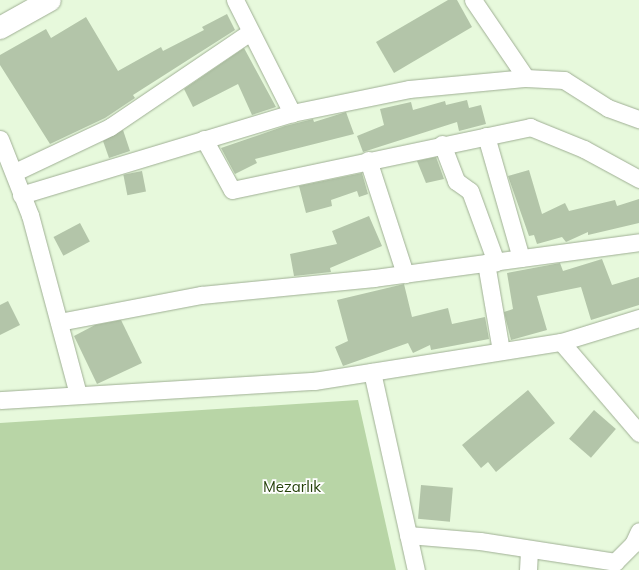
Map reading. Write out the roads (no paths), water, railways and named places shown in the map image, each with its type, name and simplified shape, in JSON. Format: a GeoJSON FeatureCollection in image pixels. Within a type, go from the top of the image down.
{"type":"FeatureCollection","features":[{"type":"Feature","properties":{"kind":"street"},"geometry":{"type":"LineString","coordinates":[[0,28],[50,0]]}},
{"type":"Feature","properties":{"kind":"street"},"geometry":{"type":"LineString","coordinates":[[235,0],[249,33],[292,113]]}},
{"type":"Feature","properties":{"kind":"street"},"geometry":{"type":"LineString","coordinates":[[473,0],[526,78]]}},
{"type":"Feature","properties":{"kind":"street"},"geometry":{"type":"LineString","coordinates":[[15,172],[110,127],[249,33]]}},
{"type":"Feature","properties":{"kind":"street"},"geometry":{"type":"LineString","coordinates":[[21,195],[292,113],[409,90],[526,78],[564,80],[608,108],[639,119]]}},
{"type":"Feature","properties":{"kind":"street"},"geometry":{"type":"LineString","coordinates":[[204,139],[232,190],[442,144],[530,127],[584,150],[639,179]]}},
{"type":"Feature","properties":{"kind":"street"},"geometry":{"type":"LineString","coordinates":[[486,136],[521,258]]}},
{"type":"Feature","properties":{"kind":"street"},"geometry":{"type":"LineString","coordinates":[[0,139],[15,172],[59,322],[78,394]]}},
{"type":"Feature","properties":{"kind":"street"},"geometry":{"type":"LineString","coordinates":[[442,144],[456,181],[470,190],[491,262],[501,351]]}},
{"type":"Feature","properties":{"kind":"street"},"geometry":{"type":"LineString","coordinates":[[368,160],[405,274]]}},
{"type":"Feature","properties":{"kind":"street"},"geometry":{"type":"LineString","coordinates":[[59,322],[201,296],[405,274],[639,242]]}},
{"type":"Feature","properties":{"kind":"street"},"geometry":{"type":"LineString","coordinates":[[0,400],[78,394],[314,381],[561,342],[639,318]]}},
{"type":"Feature","properties":{"kind":"street"},"geometry":{"type":"LineString","coordinates":[[561,342],[639,433]]}},
{"type":"Feature","properties":{"kind":"street"},"geometry":{"type":"LineString","coordinates":[[372,372],[416,570]]}},
{"type":"Feature","properties":{"kind":"street"},"geometry":{"type":"LineString","coordinates":[[408,535],[529,550],[574,564],[615,562],[633,544],[639,531]]}},
{"type":"Feature","properties":{"kind":"street"},"geometry":{"type":"LineString","coordinates":[[528,570],[529,550]]}},
{"type":"Feature","properties":{"kind":"park label","name":"Mezarlık"},"geometry":{"type":"Point","coordinates":[292,487]}}]}
